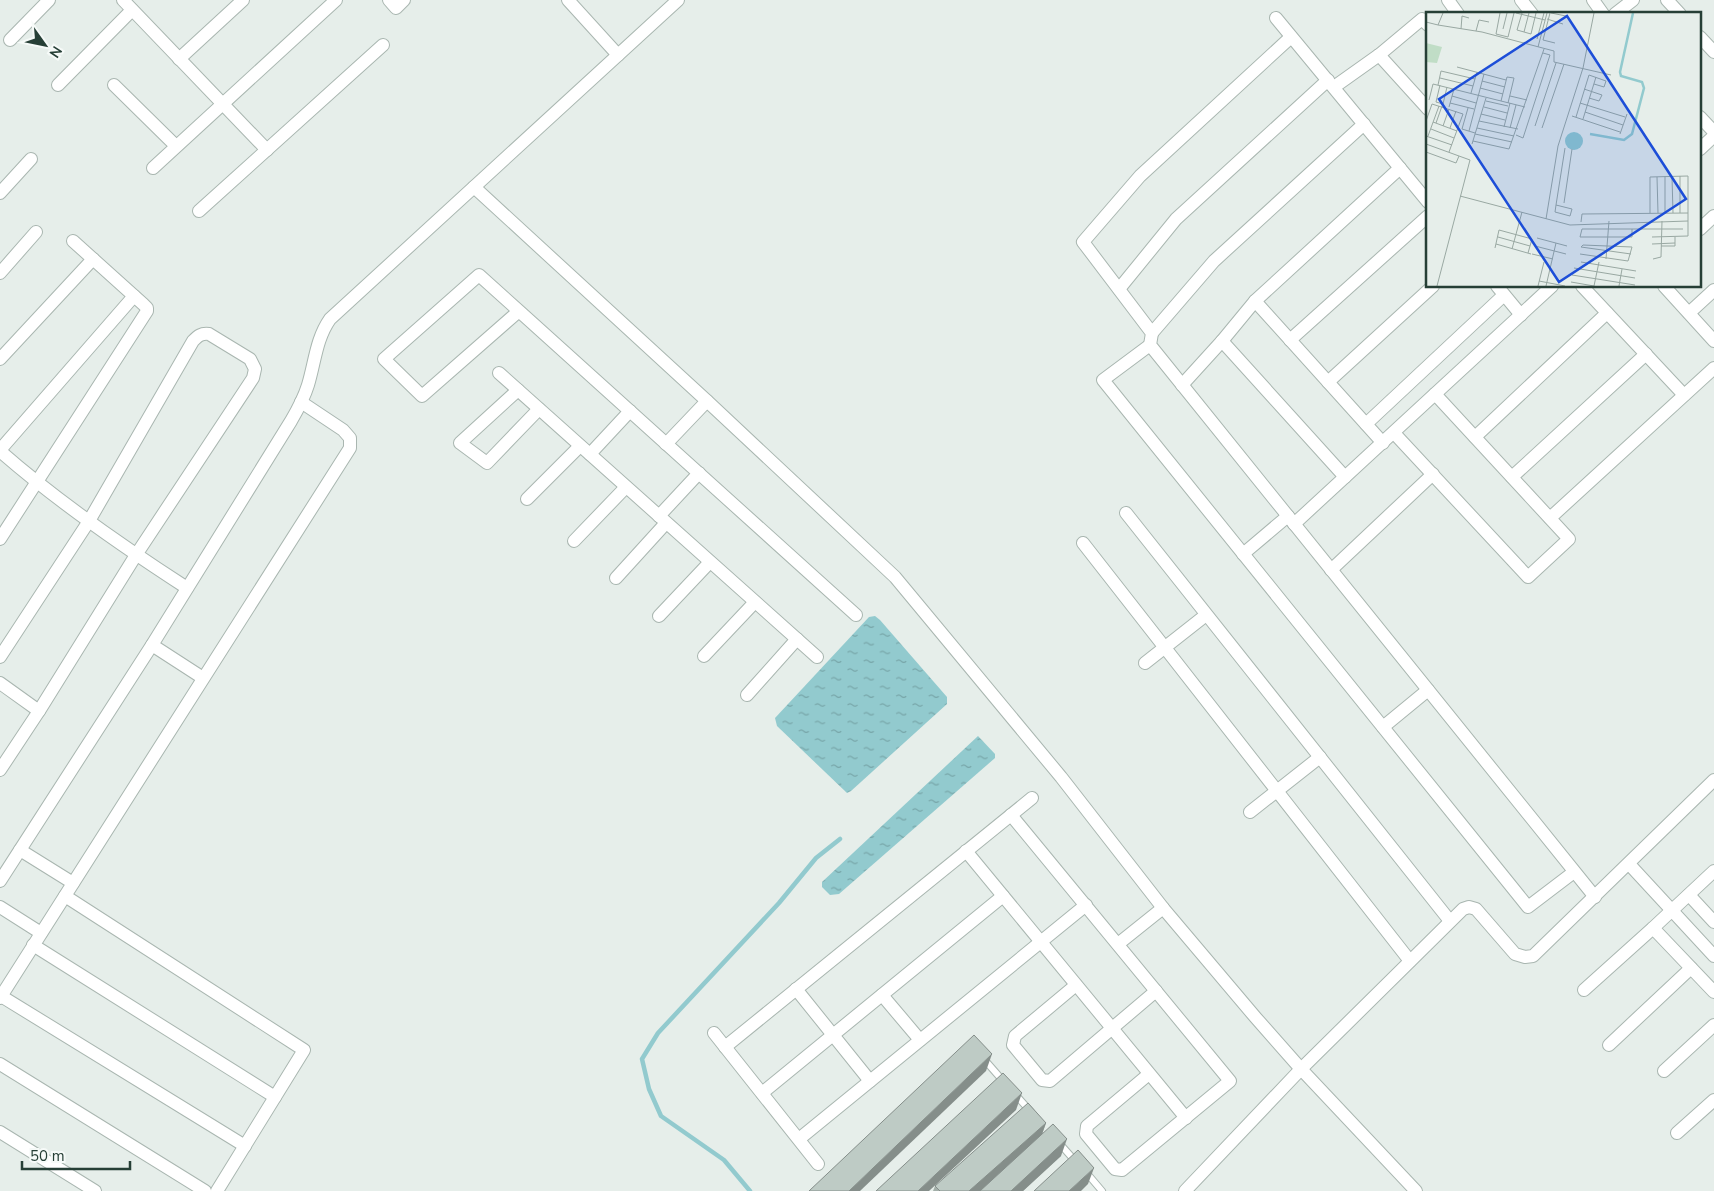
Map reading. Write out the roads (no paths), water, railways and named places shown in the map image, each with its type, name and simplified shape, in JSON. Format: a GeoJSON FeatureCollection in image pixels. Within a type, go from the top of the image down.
{"type":"FeatureCollection","features":[{"type":"Feature","properties":{"kind":"street"},"geometry":{"type":"LineString","coordinates":[[10,40],[49,0]]}},
{"type":"Feature","properties":{"kind":"street"},"geometry":{"type":"LineString","coordinates":[[123,0],[267,150]]}},
{"type":"Feature","properties":{"kind":"street"},"geometry":{"type":"LineString","coordinates":[[179,59],[243,0]]}},
{"type":"Feature","properties":{"kind":"street"},"geometry":{"type":"LineString","coordinates":[[153,168],[336,0]]}},
{"type":"Feature","properties":{"kind":"street"},"geometry":{"type":"LineString","coordinates":[[389,0],[396,8],[404,0]]}},
{"type":"Feature","properties":{"kind":"street"},"geometry":{"type":"LineString","coordinates":[[568,0],[618,55]]}},
{"type":"Feature","properties":{"kind":"street"},"geometry":{"type":"LineString","coordinates":[[0,881],[152,644],[301,402],[308,385],[319,341],[330,319],[678,0]]}},
{"type":"Feature","properties":{"kind":"street"},"geometry":{"type":"LineString","coordinates":[[1448,0],[1457,12]]}},
{"type":"Feature","properties":{"kind":"street"},"geometry":{"type":"LineString","coordinates":[[1521,0],[1530,12]]}},
{"type":"Feature","properties":{"kind":"street"},"geometry":{"type":"LineString","coordinates":[[1593,0],[1602,12]]}},
{"type":"Feature","properties":{"kind":"street"},"geometry":{"type":"LineString","coordinates":[[1618,12],[1633,0]]}},
{"type":"Feature","properties":{"kind":"street"},"geometry":{"type":"LineString","coordinates":[[1667,0],[1678,12]]}},
{"type":"Feature","properties":{"kind":"street"},"geometry":{"type":"LineString","coordinates":[[58,85],[132,10]]}},
{"type":"Feature","properties":{"kind":"street"},"geometry":{"type":"LineString","coordinates":[[1276,18],[1426,200]]}},
{"type":"Feature","properties":{"kind":"street"},"geometry":{"type":"LineString","coordinates":[[1118,289],[1176,219],[1331,84],[1379,54],[1422,19],[1426,23]]}},
{"type":"Feature","properties":{"kind":"street"},"geometry":{"type":"LineString","coordinates":[[1291,37],[1140,176],[1083,242],[1118,289],[1182,385],[1595,897]]}},
{"type":"Feature","properties":{"kind":"street"},"geometry":{"type":"LineString","coordinates":[[1702,38],[1714,52]]}},
{"type":"Feature","properties":{"kind":"street"},"geometry":{"type":"LineString","coordinates":[[199,211],[383,46]]}},
{"type":"Feature","properties":{"kind":"street"},"geometry":{"type":"LineString","coordinates":[[1379,54],[1426,107]]}},
{"type":"Feature","properties":{"kind":"street"},"geometry":{"type":"LineString","coordinates":[[114,85],[176,146]]}},
{"type":"Feature","properties":{"kind":"street"},"geometry":{"type":"LineString","coordinates":[[1702,119],[1714,132]]}},
{"type":"Feature","properties":{"kind":"street"},"geometry":{"type":"LineString","coordinates":[[1364,124],[1214,261],[1151,339],[1102,380],[1528,907],[1574,872]]}},
{"type":"Feature","properties":{"kind":"street"},"geometry":{"type":"LineString","coordinates":[[1702,147],[1714,136]]}},
{"type":"Feature","properties":{"kind":"street"},"geometry":{"type":"LineString","coordinates":[[0,193],[31,159]]}},
{"type":"Feature","properties":{"kind":"street"},"geometry":{"type":"LineString","coordinates":[[1182,385],[1222,342],[1254,301],[1400,168]]}},
{"type":"Feature","properties":{"kind":"street"},"geometry":{"type":"LineString","coordinates":[[474,187],[895,577],[1061,777],[1163,908],[1300,1069],[1416,1191]]}},
{"type":"Feature","properties":{"kind":"street"},"geometry":{"type":"LineString","coordinates":[[1702,227],[1714,216]]}},
{"type":"Feature","properties":{"kind":"street"},"geometry":{"type":"LineString","coordinates":[[1290,340],[1426,218]]}},
{"type":"Feature","properties":{"kind":"street"},"geometry":{"type":"LineString","coordinates":[[0,273],[36,232]]}},
{"type":"Feature","properties":{"kind":"street"},"geometry":{"type":"LineString","coordinates":[[0,538],[147,311],[147,308],[74,241]]}},
{"type":"Feature","properties":{"kind":"street"},"geometry":{"type":"LineString","coordinates":[[0,359],[93,259]]}},
{"type":"Feature","properties":{"kind":"street"},"geometry":{"type":"LineString","coordinates":[[519,311],[422,396],[384,359],[479,275],[519,311],[630,411],[666,444],[699,473],[856,615]]}},
{"type":"Feature","properties":{"kind":"street"},"geometry":{"type":"LineString","coordinates":[[1328,382],[1431,288]]}},
{"type":"Feature","properties":{"kind":"street"},"geometry":{"type":"LineString","coordinates":[[1243,554],[1291,520],[1345,477],[1550,288]]}},
{"type":"Feature","properties":{"kind":"street"},"geometry":{"type":"LineString","coordinates":[[1584,288],[1684,395]]}},
{"type":"Feature","properties":{"kind":"street"},"geometry":{"type":"LineString","coordinates":[[1666,288],[1714,341]]}},
{"type":"Feature","properties":{"kind":"street"},"geometry":{"type":"LineString","coordinates":[[1689,313],[1714,290]]}},
{"type":"Feature","properties":{"kind":"street"},"geometry":{"type":"LineString","coordinates":[[1366,424],[1500,291],[1521,315]]}},
{"type":"Feature","properties":{"kind":"street"},"geometry":{"type":"LineString","coordinates":[[134,296],[0,451],[35,482],[136,555],[187,588]]}},
{"type":"Feature","properties":{"kind":"street"},"geometry":{"type":"LineString","coordinates":[[1254,301],[1383,443]]}},
{"type":"Feature","properties":{"kind":"street"},"geometry":{"type":"LineString","coordinates":[[1475,438],[1607,314]]}},
{"type":"Feature","properties":{"kind":"street"},"geometry":{"type":"LineString","coordinates":[[0,657],[89,521],[193,341],[204,333],[209,334],[250,359],[255,368],[253,378],[136,555],[0,770]]}},
{"type":"Feature","properties":{"kind":"street"},"geometry":{"type":"LineString","coordinates":[[1222,342],[1345,477]]}},
{"type":"Feature","properties":{"kind":"street"},"geometry":{"type":"LineString","coordinates":[[1512,477],[1646,354]]}},
{"type":"Feature","properties":{"kind":"street"},"geometry":{"type":"LineString","coordinates":[[1550,518],[1714,368]]}},
{"type":"Feature","properties":{"kind":"street"},"geometry":{"type":"LineString","coordinates":[[499,373],[817,657]]}},
{"type":"Feature","properties":{"kind":"street"},"geometry":{"type":"LineString","coordinates":[[518,390],[460,443],[487,463],[539,408]]}},
{"type":"Feature","properties":{"kind":"street"},"geometry":{"type":"LineString","coordinates":[[1394,433],[1528,578],[1569,539],[1435,394]]}},
{"type":"Feature","properties":{"kind":"street"},"geometry":{"type":"LineString","coordinates":[[666,444],[707,401]]}},
{"type":"Feature","properties":{"kind":"street"},"geometry":{"type":"LineString","coordinates":[[245,1146],[1,997],[350,448],[350,438],[343,430],[301,402]]}},
{"type":"Feature","properties":{"kind":"street"},"geometry":{"type":"LineString","coordinates":[[528,499],[630,411]]}},
{"type":"Feature","properties":{"kind":"street"},"geometry":{"type":"LineString","coordinates":[[616,578],[699,473]]}},
{"type":"Feature","properties":{"kind":"street"},"geometry":{"type":"LineString","coordinates":[[1331,570],[1433,474]]}},
{"type":"Feature","properties":{"kind":"street"},"geometry":{"type":"LineString","coordinates":[[574,541],[626,487]]}},
{"type":"Feature","properties":{"kind":"street"},"geometry":{"type":"LineString","coordinates":[[1126,513],[1450,921]]}},
{"type":"Feature","properties":{"kind":"street"},"geometry":{"type":"LineString","coordinates":[[1082,543],[1410,961]]}},
{"type":"Feature","properties":{"kind":"street"},"geometry":{"type":"LineString","coordinates":[[659,616],[710,562]]}},
{"type":"Feature","properties":{"kind":"street"},"geometry":{"type":"LineString","coordinates":[[704,656],[755,602]]}},
{"type":"Feature","properties":{"kind":"street"},"geometry":{"type":"LineString","coordinates":[[1145,664],[1206,614]]}},
{"type":"Feature","properties":{"kind":"street"},"geometry":{"type":"LineString","coordinates":[[747,694],[797,639]]}},
{"type":"Feature","properties":{"kind":"street"},"geometry":{"type":"LineString","coordinates":[[152,644],[203,678]]}},
{"type":"Feature","properties":{"kind":"street"},"geometry":{"type":"LineString","coordinates":[[0,683],[39,711]]}},
{"type":"Feature","properties":{"kind":"street"},"geometry":{"type":"LineString","coordinates":[[1383,728],[1428,690]]}},
{"type":"Feature","properties":{"kind":"street"},"geometry":{"type":"LineString","coordinates":[[1250,812],[1320,758]]}},
{"type":"Feature","properties":{"kind":"street"},"geometry":{"type":"LineString","coordinates":[[1184,1191],[1300,1069],[1462,908],[1476,909],[1515,954],[1525,957],[1533,956],[1714,780]]}},
{"type":"Feature","properties":{"kind":"street"},"geometry":{"type":"LineString","coordinates":[[725,1047],[1032,798]]}},
{"type":"Feature","properties":{"kind":"street"},"geometry":{"type":"LineString","coordinates":[[1011,815],[1230,1081],[1122,1170],[1115,1169],[1086,1134],[1087,1126],[1149,1074]]}},
{"type":"Feature","properties":{"kind":"street"},"geometry":{"type":"LineString","coordinates":[[20,850],[73,883]]}},
{"type":"Feature","properties":{"kind":"street"},"geometry":{"type":"LineString","coordinates":[[966,851],[1186,1118]]}},
{"type":"Feature","properties":{"kind":"street"},"geometry":{"type":"LineString","coordinates":[[1629,864],[1714,956]]}},
{"type":"Feature","properties":{"kind":"street"},"geometry":{"type":"LineString","coordinates":[[1584,990],[1714,871]]}},
{"type":"Feature","properties":{"kind":"street"},"geometry":{"type":"LineString","coordinates":[[1689,895],[1714,922]]}},
{"type":"Feature","properties":{"kind":"street"},"geometry":{"type":"LineString","coordinates":[[64,896],[304,1050],[217,1191]]}},
{"type":"Feature","properties":{"kind":"street"},"geometry":{"type":"LineString","coordinates":[[762,1093],[1003,896]]}},
{"type":"Feature","properties":{"kind":"street"},"geometry":{"type":"LineString","coordinates":[[799,1139],[1086,905]]}},
{"type":"Feature","properties":{"kind":"street"},"geometry":{"type":"LineString","coordinates":[[0,907],[41,933]]}},
{"type":"Feature","properties":{"kind":"street"},"geometry":{"type":"LineString","coordinates":[[1118,944],[1163,908]]}},
{"type":"Feature","properties":{"kind":"street"},"geometry":{"type":"LineString","coordinates":[[1653,928],[1714,992]]}},
{"type":"Feature","properties":{"kind":"street"},"geometry":{"type":"LineString","coordinates":[[34,945],[275,1097]]}},
{"type":"Feature","properties":{"kind":"street"},"geometry":{"type":"LineString","coordinates":[[1609,1045],[1691,968]]}},
{"type":"Feature","properties":{"kind":"street"},"geometry":{"type":"LineString","coordinates":[[1076,985],[1015,1036],[1013,1045],[1042,1080],[1050,1081],[1156,991]]}},
{"type":"Feature","properties":{"kind":"street"},"geometry":{"type":"LineString","coordinates":[[796,989],[870,1081]]}},
{"type":"Feature","properties":{"kind":"street"},"geometry":{"type":"LineString","coordinates":[[882,995],[920,1040]]}},
{"type":"Feature","properties":{"kind":"street"},"geometry":{"type":"LineString","coordinates":[[1664,1071],[1714,1025]]}},
{"type":"Feature","properties":{"kind":"street"},"geometry":{"type":"LineString","coordinates":[[714,1033],[818,1164]]}},
{"type":"Feature","properties":{"kind":"street"},"geometry":{"type":"LineString","coordinates":[[0,1064],[205,1191]]}},
{"type":"Feature","properties":{"kind":"street"},"geometry":{"type":"LineString","coordinates":[[1677,1133],[1714,1100]]}},
{"type":"Feature","properties":{"kind":"street"},"geometry":{"type":"LineString","coordinates":[[0,1132],[95,1191]]}},
{"type":"Feature","properties":{"kind":"lane"},"geometry":{"type":"LineString","coordinates":[[976,1051],[1036,1117]]}},
{"type":"Feature","properties":{"kind":"lane"},"geometry":{"type":"LineString","coordinates":[[1055,1139],[1102,1191]]}},
{"type":"Feature","properties":{"kind":"water"},"geometry":{"type":"Polygon","coordinates":[[[875,616],[947,697],[947,704],[847,793],[777,726],[775,718],[869,617],[875,616]]]}},
{"type":"Feature","properties":{"kind":"water"},"geometry":{"type":"Polygon","coordinates":[[[978,736],[995,754],[995,758],[839,894],[830,895],[822,887],[822,882],[978,736]]]}},
{"type":"Feature","properties":{"kind":"waterway"},"geometry":{"type":"LineString","coordinates":[[750,1191],[724,1160],[661,1116],[649,1089],[642,1059],[658,1033],[779,903],[816,858],[840,839]]}}]}
